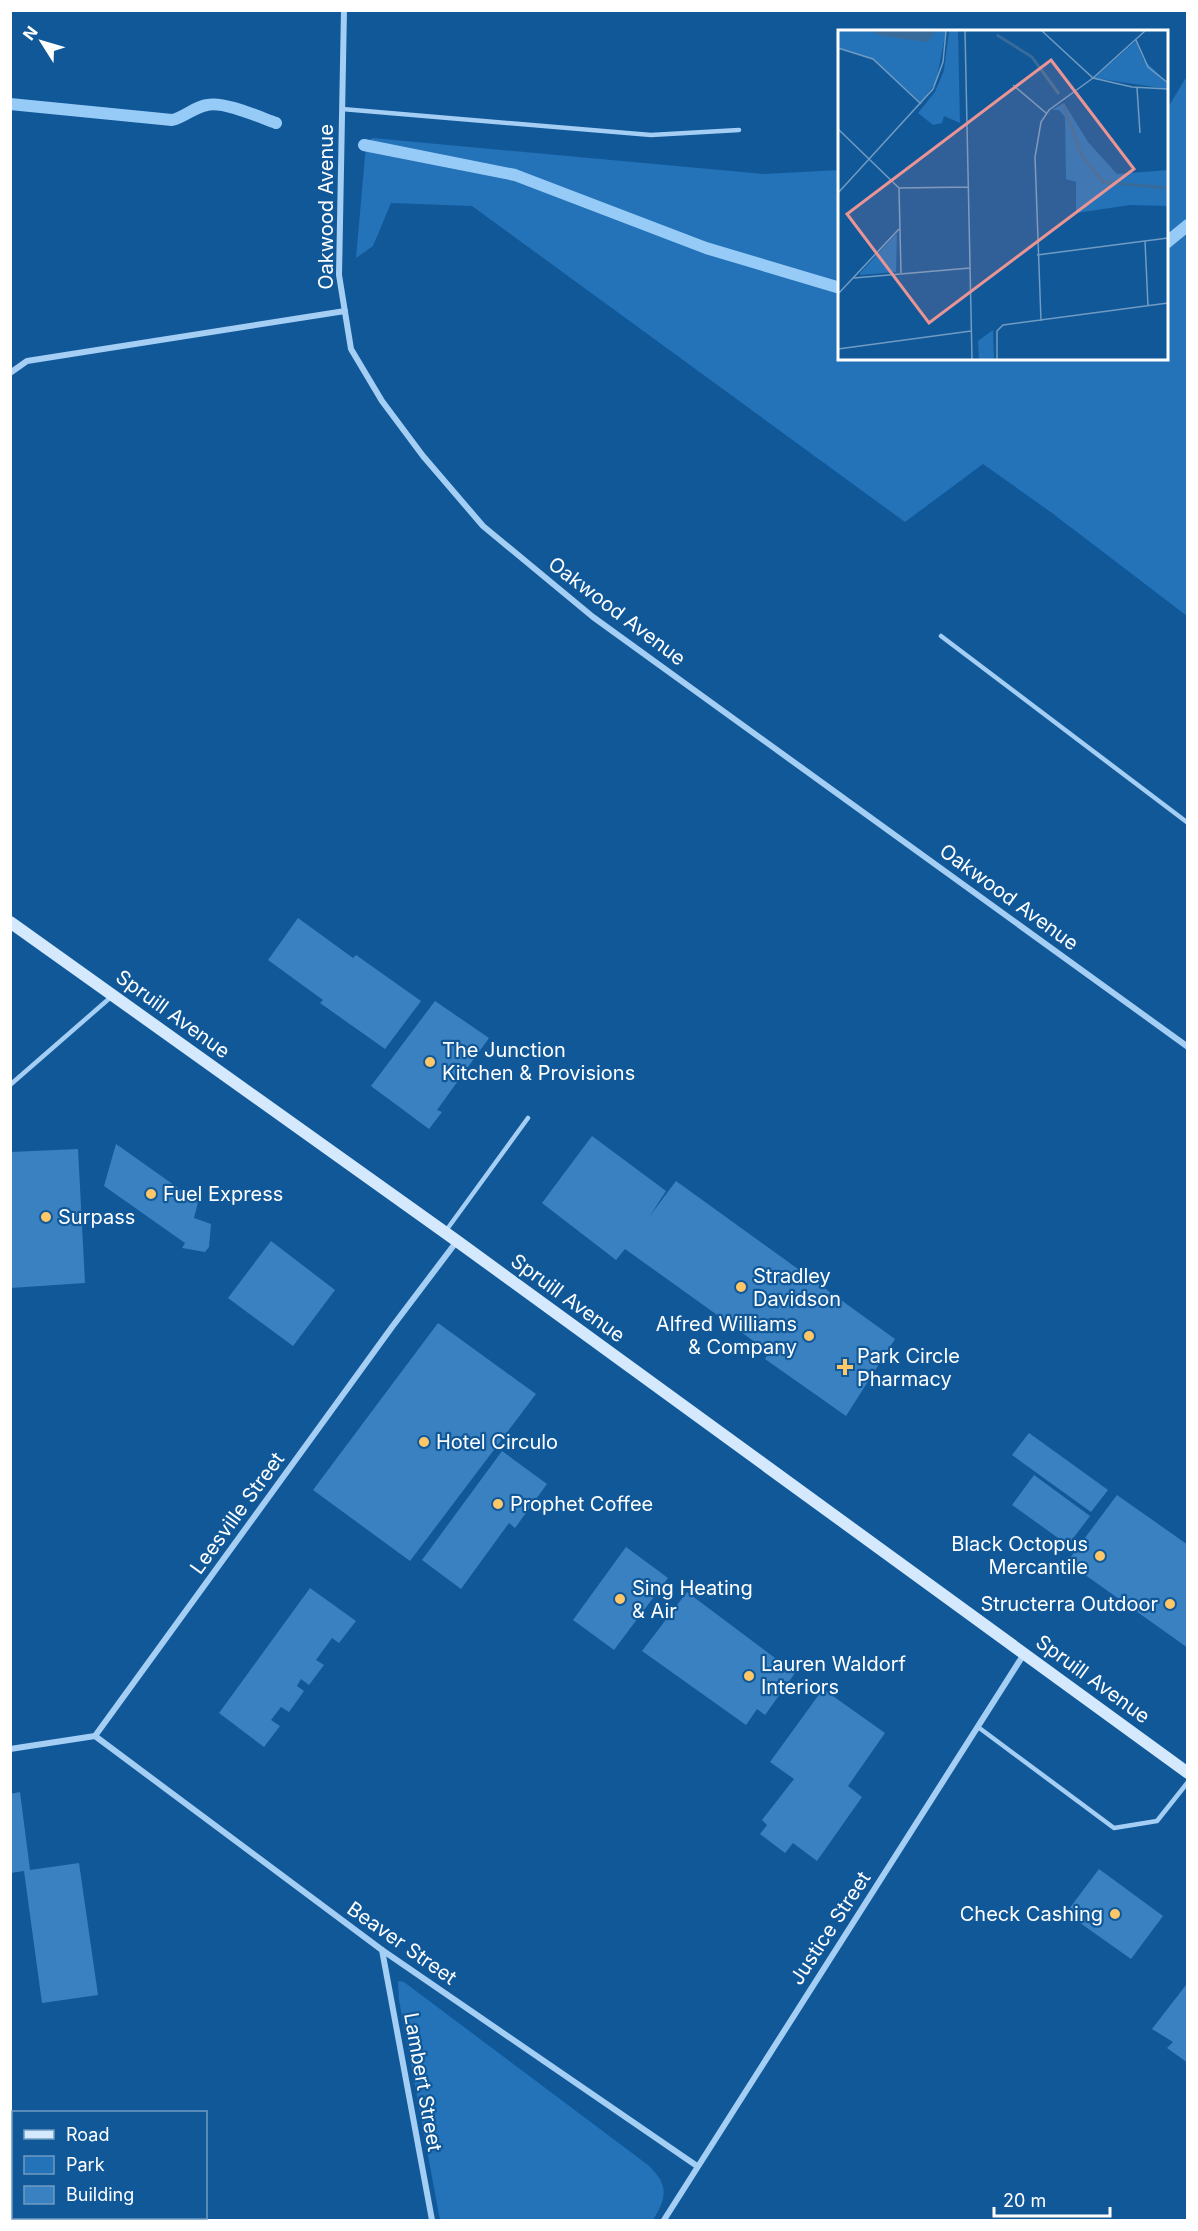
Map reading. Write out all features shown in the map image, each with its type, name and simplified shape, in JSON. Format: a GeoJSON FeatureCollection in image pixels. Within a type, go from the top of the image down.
{"type":"FeatureCollection","features":[{"type":"Feature","properties":{"kind":"street","name":"Oakwood Avenue"},"geometry":{"type":"LineString","coordinates":[[344,10],[339,275],[351,349],[382,401],[423,456],[483,526],[593,617],[1188,1047]]}},
{"type":"Feature","properties":{"kind":"street"},"geometry":{"type":"LineString","coordinates":[[10,373],[27,361],[345,311]]}},
{"type":"Feature","properties":{"kind":"street","name":"Spruill Avenue"},"geometry":{"type":"LineString","coordinates":[[10,922],[445,1232],[1188,1773]]}},
{"type":"Feature","properties":{"kind":"street","name":"Leesville Street"},"geometry":{"type":"LineString","coordinates":[[95,1736],[457,1241]]}},
{"type":"Feature","properties":{"kind":"street","name":"Justice Street"},"geometry":{"type":"LineString","coordinates":[[664,2220],[1024,1653]]}},
{"type":"Feature","properties":{"kind":"street"},"geometry":{"type":"LineString","coordinates":[[10,1749],[95,1736]]}},
{"type":"Feature","properties":{"kind":"street","name":"Beaver Street"},"geometry":{"type":"LineString","coordinates":[[95,1736],[382,1950],[697,2166]]}},
{"type":"Feature","properties":{"kind":"street","name":"Lambert Street"},"geometry":{"type":"LineString","coordinates":[[382,1950],[432,2220]]}},
{"type":"Feature","properties":{"kind":"lane"},"geometry":{"type":"LineString","coordinates":[[342,109],[651,135],[739,130]]}},
{"type":"Feature","properties":{"kind":"lane"},"geometry":{"type":"LineString","coordinates":[[942,636],[1188,823]]}},
{"type":"Feature","properties":{"kind":"lane"},"geometry":{"type":"LineString","coordinates":[[10,1085],[113,995]]}},
{"type":"Feature","properties":{"kind":"lane"},"geometry":{"type":"LineString","coordinates":[[445,1232],[528,1118]]}},
{"type":"Feature","properties":{"kind":"lane"},"geometry":{"type":"LineString","coordinates":[[978,1727],[1114,1828],[1157,1821],[1188,1782]]}},
{"type":"Feature","properties":{"kind":"green space"},"geometry":{"type":"Polygon","coordinates":[[[1187,76],[1187,616],[1052,513],[983,464],[905,522],[472,206],[391,203],[373,246],[356,258],[366,145],[372,138],[764,174],[838,170],[838,360],[1168,360],[1168,107],[1187,76]]]}},
{"type":"Feature","properties":{"kind":"green space"},"geometry":{"type":"Polygon","coordinates":[[[398,1981],[404,1982],[648,2165],[660,2179],[664,2191],[661,2205],[653,2220],[440,2220],[399,2000],[398,1981]]]}},
{"type":"Feature","properties":{"kind":"building"},"geometry":{"type":"Polygon","coordinates":[[[298,918],[353,958],[356,955],[421,1001],[385,1049],[320,1003],[323,1000],[268,960],[298,918]]]}},
{"type":"Feature","properties":{"kind":"building","name":"The Junction Kitchen & Provisions"},"geometry":{"type":"Polygon","coordinates":[[[435,1001],[489,1038],[437,1110],[442,1112],[429,1129],[371,1086],[435,1001]]]}},
{"type":"Feature","properties":{"kind":"building"},"geometry":{"type":"Polygon","coordinates":[[[592,1136],[666,1191],[649,1217],[676,1181],[895,1339],[846,1416],[765,1359],[769,1352],[625,1249],[616,1260],[542,1203],[592,1136]]]}},
{"type":"Feature","properties":{"kind":"building","name":"Fuel Express"},"geometry":{"type":"Polygon","coordinates":[[[116,1144],[198,1202],[194,1218],[211,1224],[209,1247],[205,1252],[182,1248],[185,1243],[104,1186],[116,1144]]]}},
{"type":"Feature","properties":{"kind":"building","name":"Surpass"},"geometry":{"type":"Polygon","coordinates":[[[78,1149],[85,1283],[10,1288],[10,1152],[78,1149]]]}},
{"type":"Feature","properties":{"kind":"building","name":"Fuel Express"},"geometry":{"type":"Polygon","coordinates":[[[271,1241],[335,1290],[293,1346],[228,1298],[271,1241]]]}},
{"type":"Feature","properties":{"kind":"building","name":"Hotel Circulo"},"geometry":{"type":"Polygon","coordinates":[[[438,1323],[536,1394],[410,1561],[313,1490],[438,1323]]]}},
{"type":"Feature","properties":{"kind":"building"},"geometry":{"type":"Polygon","coordinates":[[[1029,1433],[1108,1490],[1091,1512],[1012,1455],[1029,1433]]]}},
{"type":"Feature","properties":{"kind":"building","name":"Prophet Coffee"},"geometry":{"type":"Polygon","coordinates":[[[502,1451],[547,1484],[515,1528],[509,1523],[461,1589],[422,1560],[502,1451]]]}},
{"type":"Feature","properties":{"kind":"building"},"geometry":{"type":"Polygon","coordinates":[[[1034,1475],[1090,1516],[1068,1545],[1012,1505],[1034,1475]]]}},
{"type":"Feature","properties":{"kind":"building"},"geometry":{"type":"Polygon","coordinates":[[[1117,1495],[1188,1545],[1188,1648],[1067,1562],[1117,1495]]]}},
{"type":"Feature","properties":{"kind":"building","name":"Sing Heating & Air"},"geometry":{"type":"Polygon","coordinates":[[[626,1547],[668,1578],[614,1650],[573,1620],[626,1547]]]}},
{"type":"Feature","properties":{"kind":"building"},"geometry":{"type":"Polygon","coordinates":[[[310,1588],[356,1621],[339,1643],[332,1638],[316,1660],[324,1665],[309,1685],[301,1679],[297,1686],[304,1691],[289,1712],[281,1707],[271,1720],[280,1726],[264,1747],[219,1713],[310,1588]]]}},
{"type":"Feature","properties":{"kind":"building"},"geometry":{"type":"Polygon","coordinates":[[[687,1592],[795,1673],[765,1715],[757,1709],[746,1725],[642,1651],[687,1592]]]}},
{"type":"Feature","properties":{"kind":"building"},"geometry":{"type":"Polygon","coordinates":[[[823,1689],[885,1733],[848,1786],[862,1797],[817,1861],[793,1843],[785,1853],[760,1834],[767,1825],[762,1820],[794,1779],[770,1762],[823,1689]]]}},
{"type":"Feature","properties":{"kind":"building"},"geometry":{"type":"Polygon","coordinates":[[[20,1792],[30,1870],[79,1863],[98,1995],[42,2003],[24,1871],[10,1873],[10,1794],[20,1792]]]}},
{"type":"Feature","properties":{"kind":"building","name":"Check Cashing"},"geometry":{"type":"Polygon","coordinates":[[[1099,1869],[1163,1916],[1131,1959],[1066,1913],[1099,1869]]]}},
{"type":"Feature","properties":{"kind":"building"},"geometry":{"type":"Polygon","coordinates":[[[1186,1985],[1188,1986],[1188,2063],[1167,2048],[1173,2042],[1152,2029],[1186,1985]]]}},
{"type":"Feature","properties":{"kind":"waterway"},"geometry":{"type":"LineString","coordinates":[[10,104],[172,120],[202,106],[214,104],[242,110],[276,123]]}},
{"type":"Feature","properties":{"kind":"waterway"},"geometry":{"type":"LineString","coordinates":[[364,145],[515,175],[706,248],[838,287]]}},
{"type":"Feature","properties":{"kind":"waterway"},"geometry":{"type":"LineString","coordinates":[[1168,241],[1188,225]]}},
{"type":"Feature","properties":{"kind":"place","name":"The Junction Kitchen & Provisions"},"geometry":{"type":"Point","coordinates":[430,1062]}},
{"type":"Feature","properties":{"kind":"place","name":"Fuel Express"},"geometry":{"type":"Point","coordinates":[151,1194]}},
{"type":"Feature","properties":{"kind":"place","name":"Surpass"},"geometry":{"type":"Point","coordinates":[46,1217]}},
{"type":"Feature","properties":{"kind":"place","name":"Stradley Davidson"},"geometry":{"type":"Point","coordinates":[741,1287]}},
{"type":"Feature","properties":{"kind":"place","name":"Alfred Williams & Company"},"geometry":{"type":"Point","coordinates":[809,1336]}},
{"type":"Feature","properties":{"kind":"place","name":"Park Circle Pharmacy"},"geometry":{"type":"Point","coordinates":[845,1367]}},
{"type":"Feature","properties":{"kind":"place","name":"Hotel Circulo"},"geometry":{"type":"Point","coordinates":[424,1442]}},
{"type":"Feature","properties":{"kind":"place","name":"Prophet Coffee"},"geometry":{"type":"Point","coordinates":[498,1504]}},
{"type":"Feature","properties":{"kind":"place","name":"Black Octopus Mercantile"},"geometry":{"type":"Point","coordinates":[1100,1556]}},
{"type":"Feature","properties":{"kind":"place","name":"Sing Heating & Air"},"geometry":{"type":"Point","coordinates":[620,1599]}},
{"type":"Feature","properties":{"kind":"place","name":"Structerra Outdoor"},"geometry":{"type":"Point","coordinates":[1170,1604]}},
{"type":"Feature","properties":{"kind":"place","name":"Lauren Waldorf Interiors"},"geometry":{"type":"Point","coordinates":[749,1676]}},
{"type":"Feature","properties":{"kind":"place","name":"Check Cashing"},"geometry":{"type":"Point","coordinates":[1115,1914]}}]}
